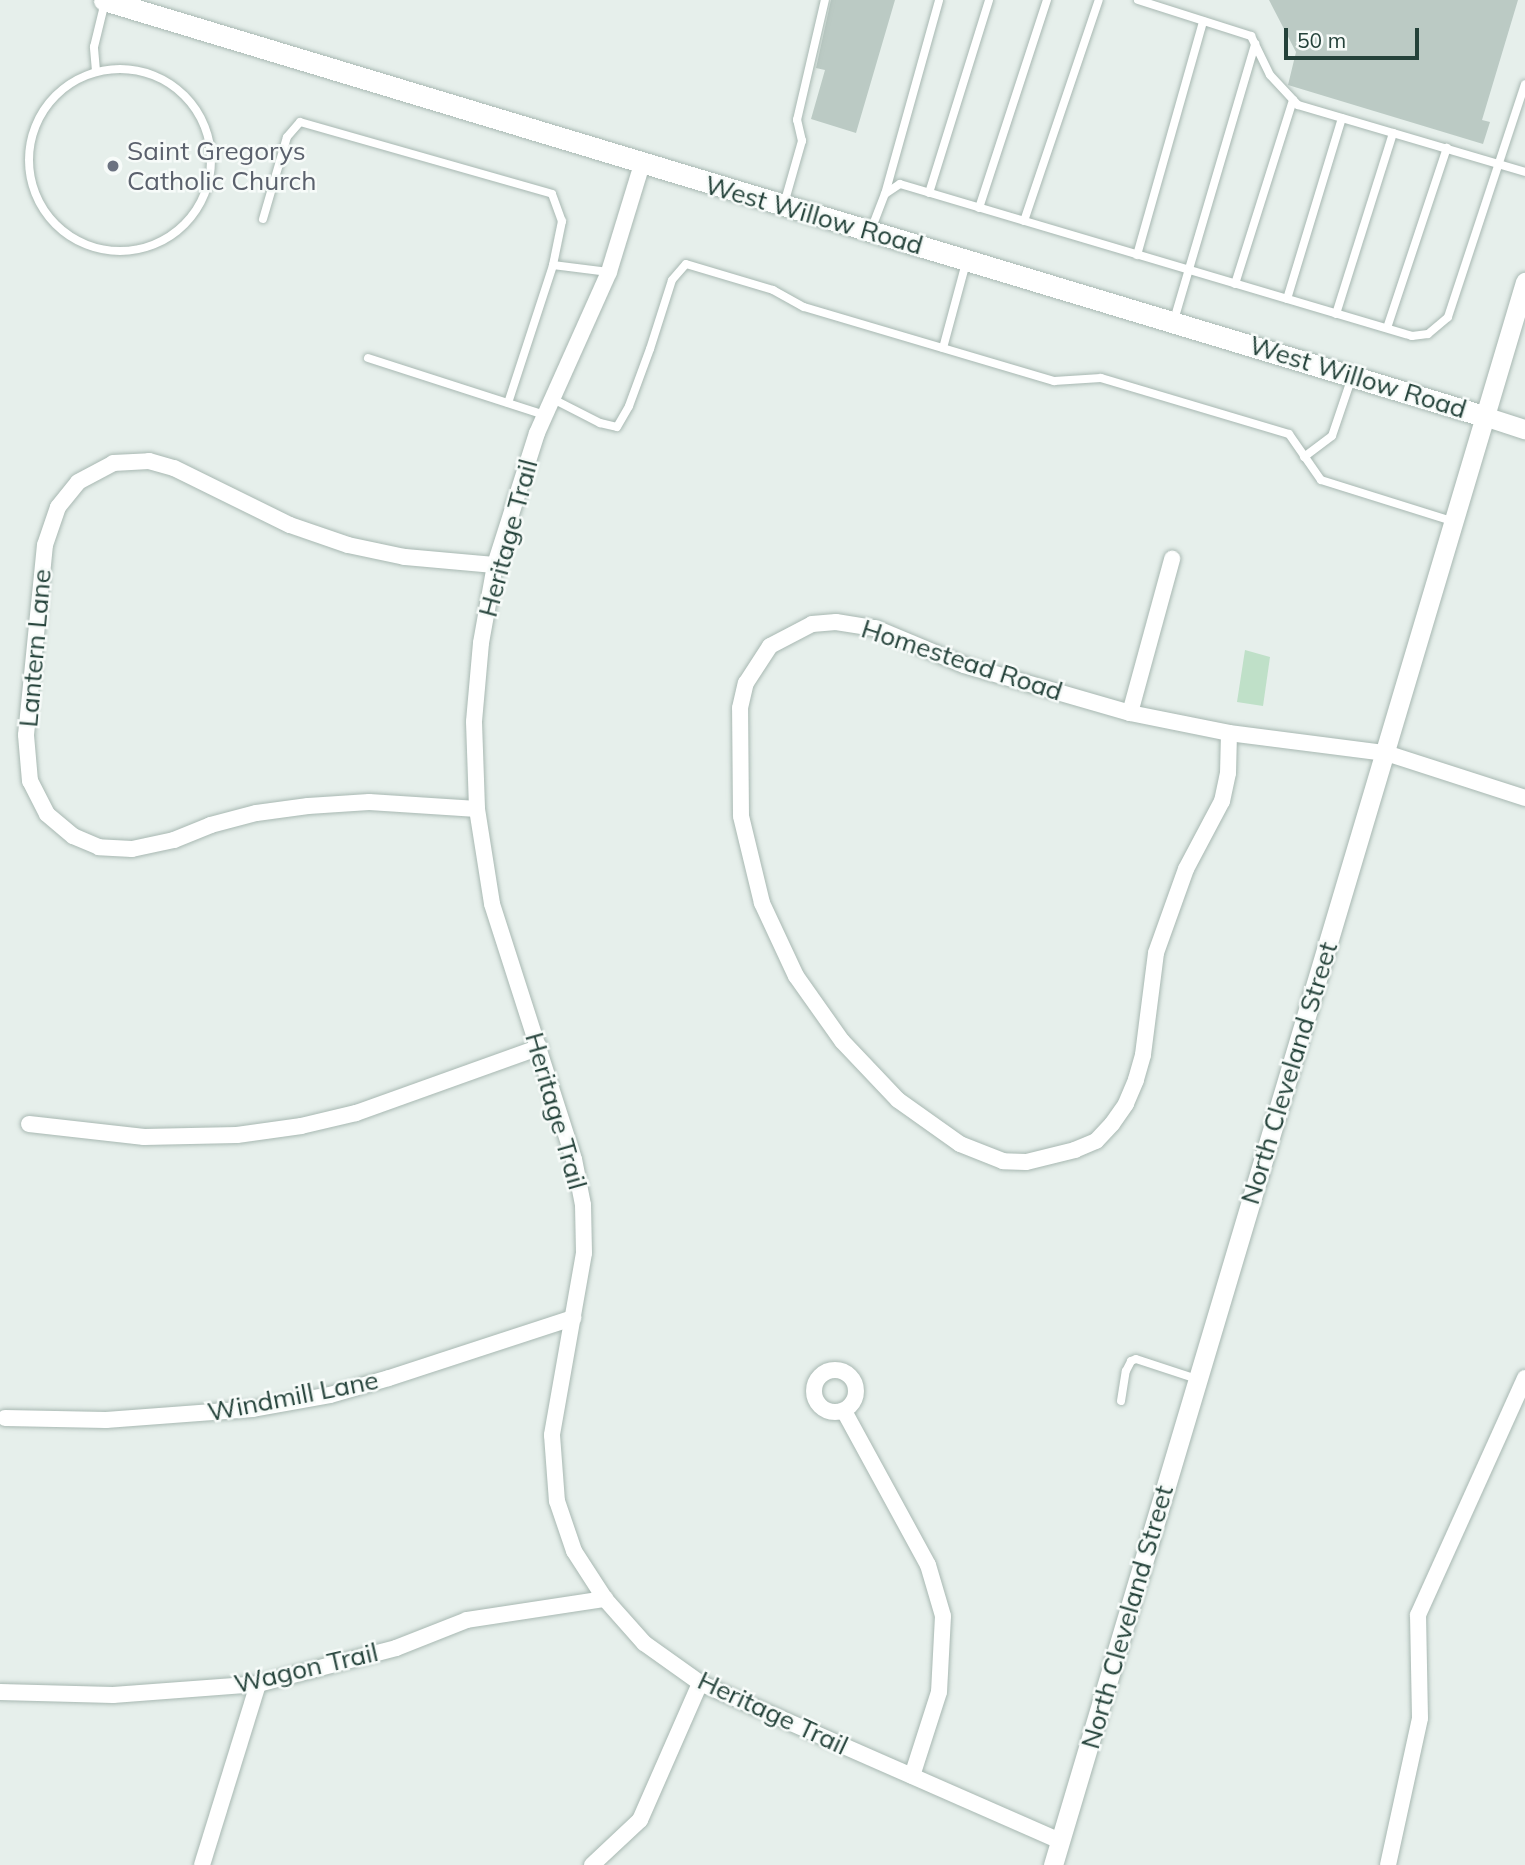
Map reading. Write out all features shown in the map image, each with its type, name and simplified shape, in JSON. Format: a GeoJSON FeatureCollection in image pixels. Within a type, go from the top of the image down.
{"type":"FeatureCollection","features":[{"type":"Feature","properties":{"kind":"main road","name":"West Willow Road"},"geometry":{"type":"LineString","coordinates":[[105,0],[642,164],[1353,374],[1487,417]]}},
{"type":"Feature","properties":{"kind":"street","name":"Heritage Trail"},"geometry":{"type":"LineString","coordinates":[[642,164],[609,272],[545,415],[495,565],[481,643],[474,722],[477,809],[492,904],[574,1159],[583,1205],[584,1253],[552,1436],[557,1501],[574,1551],[605,1599],[644,1643],[700,1684],[1060,1841]]}},
{"type":"Feature","properties":{"kind":"street","name":"North Cleveland Street"},"geometry":{"type":"LineString","coordinates":[[1053,1865],[1386,753],[1452,522],[1487,417],[1525,282]]}},
{"type":"Feature","properties":{"kind":"street","name":"West Willow Road"},"geometry":{"type":"LineString","coordinates":[[1487,417],[1525,429]]}},
{"type":"Feature","properties":{"kind":"street","name":"Lantern Lane"},"geometry":{"type":"LineString","coordinates":[[477,809],[369,802],[308,806],[256,813],[211,825],[173,840],[132,849],[99,847],[73,836],[47,814],[30,781],[26,735],[45,545],[58,507],[78,482],[113,463],[149,461],[174,468],[290,524],[348,545],[405,557],[495,565]]}},
{"type":"Feature","properties":{"kind":"street"},"geometry":{"type":"LineString","coordinates":[[1130,713],[1171,559]]}},
{"type":"Feature","properties":{"kind":"street","name":"Homestead Road"},"geometry":{"type":"LineString","coordinates":[[1229,733],[1222,802],[1186,869],[1156,953],[1143,1055],[1126,1104],[1096,1141],[1053,1157],[1026,1162],[1003,1161],[960,1144],[898,1100],[842,1041],[796,976],[762,903],[741,816],[738,735],[740,708],[746,683],[770,646],[812,624],[856,623],[876,628],[964,664],[1130,713],[1229,733],[1386,753],[1525,798]]}},
{"type":"Feature","properties":{"kind":"street"},"geometry":{"type":"LineString","coordinates":[[29,1124],[144,1137],[237,1135],[301,1126],[356,1113],[540,1047]]}},
{"type":"Feature","properties":{"kind":"street","name":"Windmill Lane"},"geometry":{"type":"LineString","coordinates":[[5,1418],[106,1420],[253,1409],[330,1395],[573,1318]]}},
{"type":"Feature","properties":{"kind":"street"},"geometry":{"type":"LineString","coordinates":[[1388,1865],[1420,1718],[1422,1681],[1417,1641],[1418,1615],[1525,1378]]}},
{"type":"Feature","properties":{"kind":"street"},"geometry":{"type":"LineString","coordinates":[[844,1411],[928,1565],[943,1616],[939,1692],[912,1776]]}},
{"type":"Feature","properties":{"kind":"street","name":"Wagon Trail"},"geometry":{"type":"LineString","coordinates":[[0,1692],[113,1695],[258,1684],[396,1648],[467,1620],[605,1599]]}},
{"type":"Feature","properties":{"kind":"street"},"geometry":{"type":"LineString","coordinates":[[202,1865],[258,1684]]}},
{"type":"Feature","properties":{"kind":"street"},"geometry":{"type":"LineString","coordinates":[[592,1865],[640,1820],[700,1684]]}},
{"type":"Feature","properties":{"kind":"lane"},"geometry":{"type":"LineString","coordinates":[[96,71],[94,47],[105,0]]}},
{"type":"Feature","properties":{"kind":"lane"},"geometry":{"type":"LineString","coordinates":[[784,206],[803,141],[797,120],[825,0]]}},
{"type":"Feature","properties":{"kind":"lane"},"geometry":{"type":"LineString","coordinates":[[870,231],[885,194],[939,0]]}},
{"type":"Feature","properties":{"kind":"lane"},"geometry":{"type":"LineString","coordinates":[[929,193],[989,0]]}},
{"type":"Feature","properties":{"kind":"lane"},"geometry":{"type":"LineString","coordinates":[[979,208],[1047,0]]}},
{"type":"Feature","properties":{"kind":"lane"},"geometry":{"type":"LineString","coordinates":[[1024,221],[1099,0]]}},
{"type":"Feature","properties":{"kind":"lane"},"geometry":{"type":"LineString","coordinates":[[1138,0],[1251,36],[1270,75],[1298,105],[1499,162],[1525,172]]}},
{"type":"Feature","properties":{"kind":"lane"},"geometry":{"type":"LineString","coordinates":[[1137,255],[1203,21]]}},
{"type":"Feature","properties":{"kind":"lane"},"geometry":{"type":"LineString","coordinates":[[1174,321],[1186,270],[1255,44]]}},
{"type":"Feature","properties":{"kind":"lane"},"geometry":{"type":"LineString","coordinates":[[125,68],[156,75],[183,93],[202,119],[212,151],[206,194],[188,222],[166,240],[133,251],[101,250],[71,238],[47,216],[32,188],[27,155],[39,115],[60,89],[96,71],[125,68]]}},
{"type":"Feature","properties":{"kind":"lane"},"geometry":{"type":"LineString","coordinates":[[885,194],[900,184],[1412,336],[1428,334],[1448,317],[1525,84]]}},
{"type":"Feature","properties":{"kind":"lane"},"geometry":{"type":"LineString","coordinates":[[1235,284],[1293,100]]}},
{"type":"Feature","properties":{"kind":"lane"},"geometry":{"type":"LineString","coordinates":[[1287,299],[1342,118]]}},
{"type":"Feature","properties":{"kind":"lane"},"geometry":{"type":"LineString","coordinates":[[263,219],[286,137],[300,122],[552,194],[562,220],[553,265],[508,403]]}},
{"type":"Feature","properties":{"kind":"lane"},"geometry":{"type":"LineString","coordinates":[[1336,314],[1393,133]]}},
{"type":"Feature","properties":{"kind":"lane"},"geometry":{"type":"LineString","coordinates":[[1387,328],[1447,148]]}},
{"type":"Feature","properties":{"kind":"lane"},"geometry":{"type":"LineString","coordinates":[[943,348],[966,260]]}},
{"type":"Feature","properties":{"kind":"lane"},"geometry":{"type":"LineString","coordinates":[[553,399],[600,423],[617,427],[637,383],[672,280],[686,264],[773,290],[804,307],[1054,381],[1101,378],[1289,435],[1321,480],[1452,522]]}},
{"type":"Feature","properties":{"kind":"lane"},"geometry":{"type":"LineString","coordinates":[[553,265],[609,272]]}},
{"type":"Feature","properties":{"kind":"lane"},"geometry":{"type":"LineString","coordinates":[[368,358],[545,415]]}},
{"type":"Feature","properties":{"kind":"lane"},"geometry":{"type":"LineString","coordinates":[[1304,457],[1332,436],[1353,374]]}},
{"type":"Feature","properties":{"kind":"lane"},"geometry":{"type":"LineString","coordinates":[[1121,1401],[1131,1361],[1136,1359],[1198,1379]]}},
{"type":"Feature","properties":{"kind":"green space"},"geometry":{"type":"Polygon","coordinates":[[[1245,650],[1270,657],[1263,706],[1237,702],[1245,650]]]}},
{"type":"Feature","properties":{"kind":"building"},"geometry":{"type":"Polygon","coordinates":[[[831,0],[895,0],[856,133],[811,119],[825,70],[816,68],[831,0]]]}},
{"type":"Feature","properties":{"kind":"building"},"geometry":{"type":"Polygon","coordinates":[[[1269,0],[1518,0],[1482,120],[1490,122],[1483,144],[1288,85],[1296,52],[1269,0]]]}},
{"type":"Feature","properties":{"kind":"place","name":"Saint Gregorys Catholic Church"},"geometry":{"type":"Point","coordinates":[113,166]}}]}
